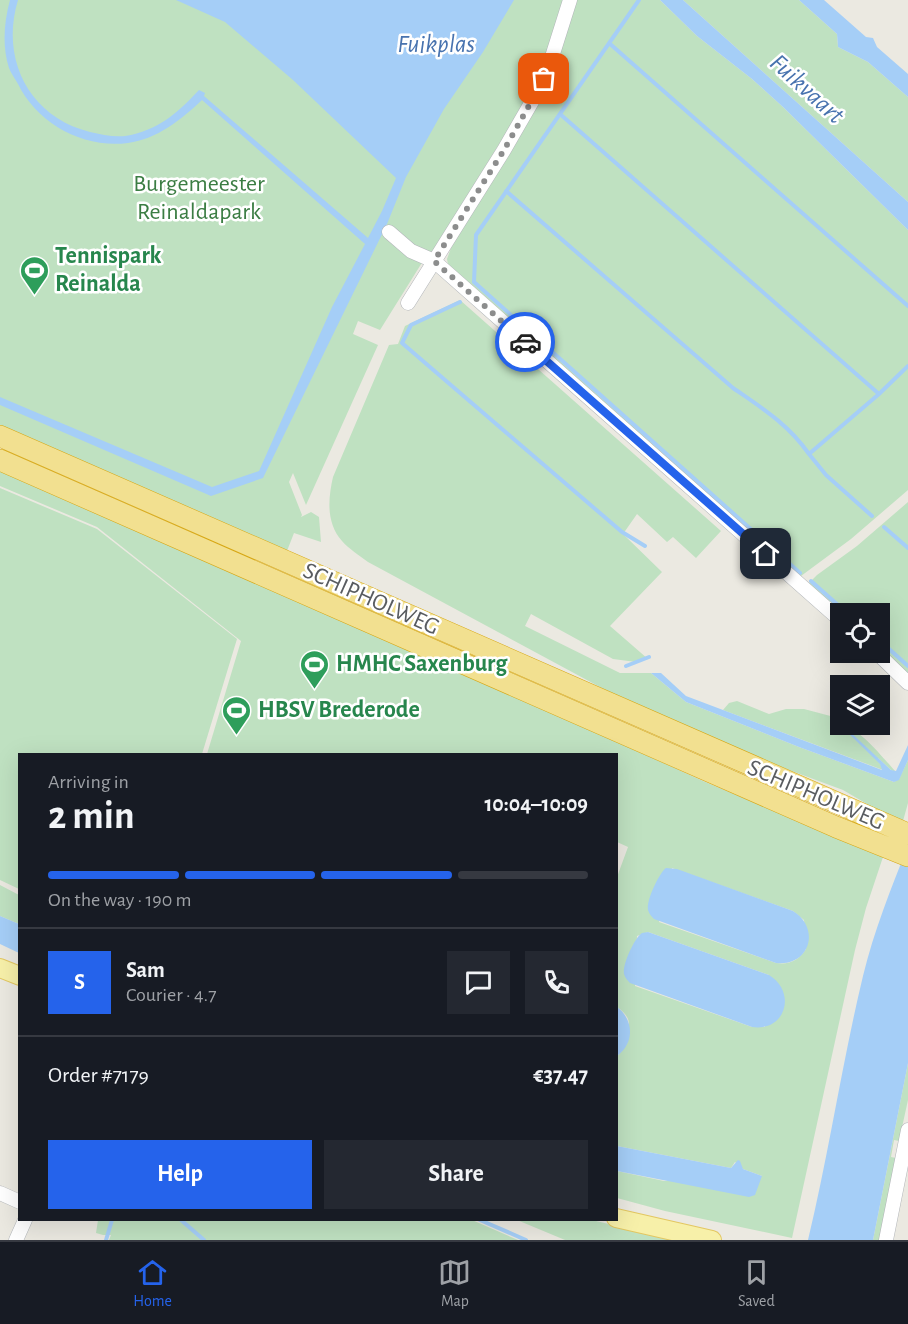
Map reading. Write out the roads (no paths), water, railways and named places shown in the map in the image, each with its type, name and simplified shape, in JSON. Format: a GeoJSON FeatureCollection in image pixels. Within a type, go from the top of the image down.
{"type":"FeatureCollection","features":[{"type":"Feature","properties":{"kind":"highway","name":"SCHIPHOLWEG"},"geometry":{"type":"LineString","coordinates":[[0,436],[841,818],[908,856]]}},
{"type":"Feature","properties":{"kind":"highway","name":"SCHIPHOLWEG"},"geometry":{"type":"LineString","coordinates":[[0,460],[841,818],[908,834]]}},
{"type":"Feature","properties":{"kind":"main road"},"geometry":{"type":"LineString","coordinates":[[0,968],[18,975]]}},
{"type":"Feature","properties":{"kind":"main road"},"geometry":{"type":"LineString","coordinates":[[0,980],[18,987]]}},
{"type":"Feature","properties":{"kind":"main road"},"geometry":{"type":"LineString","coordinates":[[618,1218],[712,1240]]}},
{"type":"Feature","properties":{"kind":"street"},"geometry":{"type":"LineString","coordinates":[[408,303],[504,150],[544,79],[570,0]]}},
{"type":"Feature","properties":{"kind":"street"},"geometry":{"type":"LineString","coordinates":[[388,232],[411,251],[434,261],[830,611]]}},
{"type":"Feature","properties":{"kind":"street"},"geometry":{"type":"LineString","coordinates":[[888,663],[908,682]]}},
{"type":"Feature","properties":{"kind":"street"},"geometry":{"type":"LineString","coordinates":[[886,1240],[908,1130]]}},
{"type":"Feature","properties":{"kind":"street"},"geometry":{"type":"LineString","coordinates":[[0,1193],[18,1201]]}},
{"type":"Feature","properties":{"kind":"street"},"geometry":{"type":"LineString","coordinates":[[16,1240],[25,1221]]}},
{"type":"Feature","properties":{"kind":"water","name":"Fuikplas"},"geometry":{"type":"Polygon","coordinates":[[[10,0],[18,0],[13,22],[13,43],[17,64],[24,82],[50,113],[90,132],[126,136],[142,132],[161,123],[177,112],[199,90],[368,238],[396,178],[293,80],[225,22],[176,0],[514,0],[483,52],[444,109],[406,177],[387,224],[263,478],[211,496],[0,405],[0,397],[212,487],[259,471],[332,307],[365,244],[202,100],[168,128],[139,141],[128,143],[94,142],[63,130],[49,121],[26,98],[9,68],[5,51],[5,34],[10,0]]]}},
{"type":"Feature","properties":{"kind":"water"},"geometry":{"type":"Polygon","coordinates":[[[660,0],[683,0],[908,202],[908,230],[783,107],[752,79],[697,36],[660,0]]]}},
{"type":"Feature","properties":{"kind":"water"},"geometry":{"type":"Polygon","coordinates":[[[799,0],[824,0],[866,37],[873,38],[877,47],[908,74],[908,97],[868,62],[838,47],[837,34],[799,0]]]}},
{"type":"Feature","properties":{"kind":"water"},"geometry":{"type":"Polygon","coordinates":[[[651,673],[661,673],[686,696],[882,770],[880,764],[850,735],[853,735],[891,770],[896,771],[908,745],[908,760],[899,780],[894,782],[686,702],[651,673]]]}},
{"type":"Feature","properties":{"kind":"water"},"geometry":{"type":"Polygon","coordinates":[[[908,846],[908,1063],[873,1240],[808,1240],[867,959],[908,846]]]}},
{"type":"Feature","properties":{"kind":"water"},"geometry":{"type":"Polygon","coordinates":[[[666,868],[677,869],[793,911],[802,918],[807,927],[808,945],[804,953],[788,963],[776,963],[654,919],[648,910],[649,900],[657,881],[666,868]]]}},
{"type":"Feature","properties":{"kind":"water"},"geometry":{"type":"Polygon","coordinates":[[[0,916],[18,924],[18,953],[0,944],[0,916]]]}},
{"type":"Feature","properties":{"kind":"water"},"geometry":{"type":"Polygon","coordinates":[[[648,932],[769,975],[778,982],[783,991],[784,1009],[780,1017],[764,1027],[752,1027],[630,983],[624,974],[627,958],[639,936],[648,932]]]}},
{"type":"Feature","properties":{"kind":"water"},"geometry":{"type":"Polygon","coordinates":[[[618,1008],[626,1017],[630,1031],[623,1051],[618,1055],[618,1008]]]}},
{"type":"Feature","properties":{"kind":"water"},"geometry":{"type":"Polygon","coordinates":[[[618,1146],[731,1168],[738,1160],[743,1169],[762,1176],[755,1195],[749,1197],[618,1171],[618,1146]]]}},
{"type":"Feature","properties":{"kind":"waterway"},"geometry":{"type":"LineString","coordinates":[[639,0],[476,235],[474,282],[800,573]]}},
{"type":"Feature","properties":{"kind":"waterway"},"geometry":{"type":"LineString","coordinates":[[609,43],[908,306]]}},
{"type":"Feature","properties":{"kind":"waterway"},"geometry":{"type":"LineString","coordinates":[[560,114],[879,394],[908,366]]}},
{"type":"Feature","properties":{"kind":"waterway"},"geometry":{"type":"LineString","coordinates":[[506,191],[733,388],[783,425],[809,454]]}},
{"type":"Feature","properties":{"kind":"waterway"},"geometry":{"type":"LineString","coordinates":[[460,302],[411,325],[402,343],[622,532],[645,546]]}},
{"type":"Feature","properties":{"kind":"waterway"},"geometry":{"type":"LineString","coordinates":[[872,516],[826,475],[809,454],[879,394]]}},
{"type":"Feature","properties":{"kind":"waterway"},"geometry":{"type":"LineString","coordinates":[[884,527],[908,548]]}},
{"type":"Feature","properties":{"kind":"waterway"},"geometry":{"type":"LineString","coordinates":[[811,581],[836,603]]}},
{"type":"Feature","properties":{"kind":"waterway"},"geometry":{"type":"LineString","coordinates":[[890,650],[908,666]]}},
{"type":"Feature","properties":{"kind":"waterway"},"geometry":{"type":"LineString","coordinates":[[626,666],[649,657]]}},
{"type":"Feature","properties":{"kind":"waterway"},"geometry":{"type":"LineString","coordinates":[[106,1240],[112,1221]]}},
{"type":"Feature","properties":{"kind":"waterway"},"geometry":{"type":"LineString","coordinates":[[182,1221],[204,1240]]}},
{"type":"Feature","properties":{"kind":"waterway"},"geometry":{"type":"LineString","coordinates":[[482,1221],[526,1240]]}},
{"type":"Feature","properties":{"kind":"place","name":"Tennispark Reinalda"},"geometry":{"type":"Point","coordinates":[34,296]}},
{"type":"Feature","properties":{"kind":"place","name":"HMHC Saxenburg"},"geometry":{"type":"Point","coordinates":[315,690]}},
{"type":"Feature","properties":{"kind":"place","name":"HBSV Brederode"},"geometry":{"type":"Point","coordinates":[237,736]}},
{"type":"Feature","properties":{"kind":"water label","name":"Fuikvaart"},"geometry":{"type":"Point","coordinates":[807,89]}},
{"type":"Feature","properties":{"kind":"park label","name":"Burgemeester Reinaldapark"},"geometry":{"type":"Point","coordinates":[199,198]}}]}
